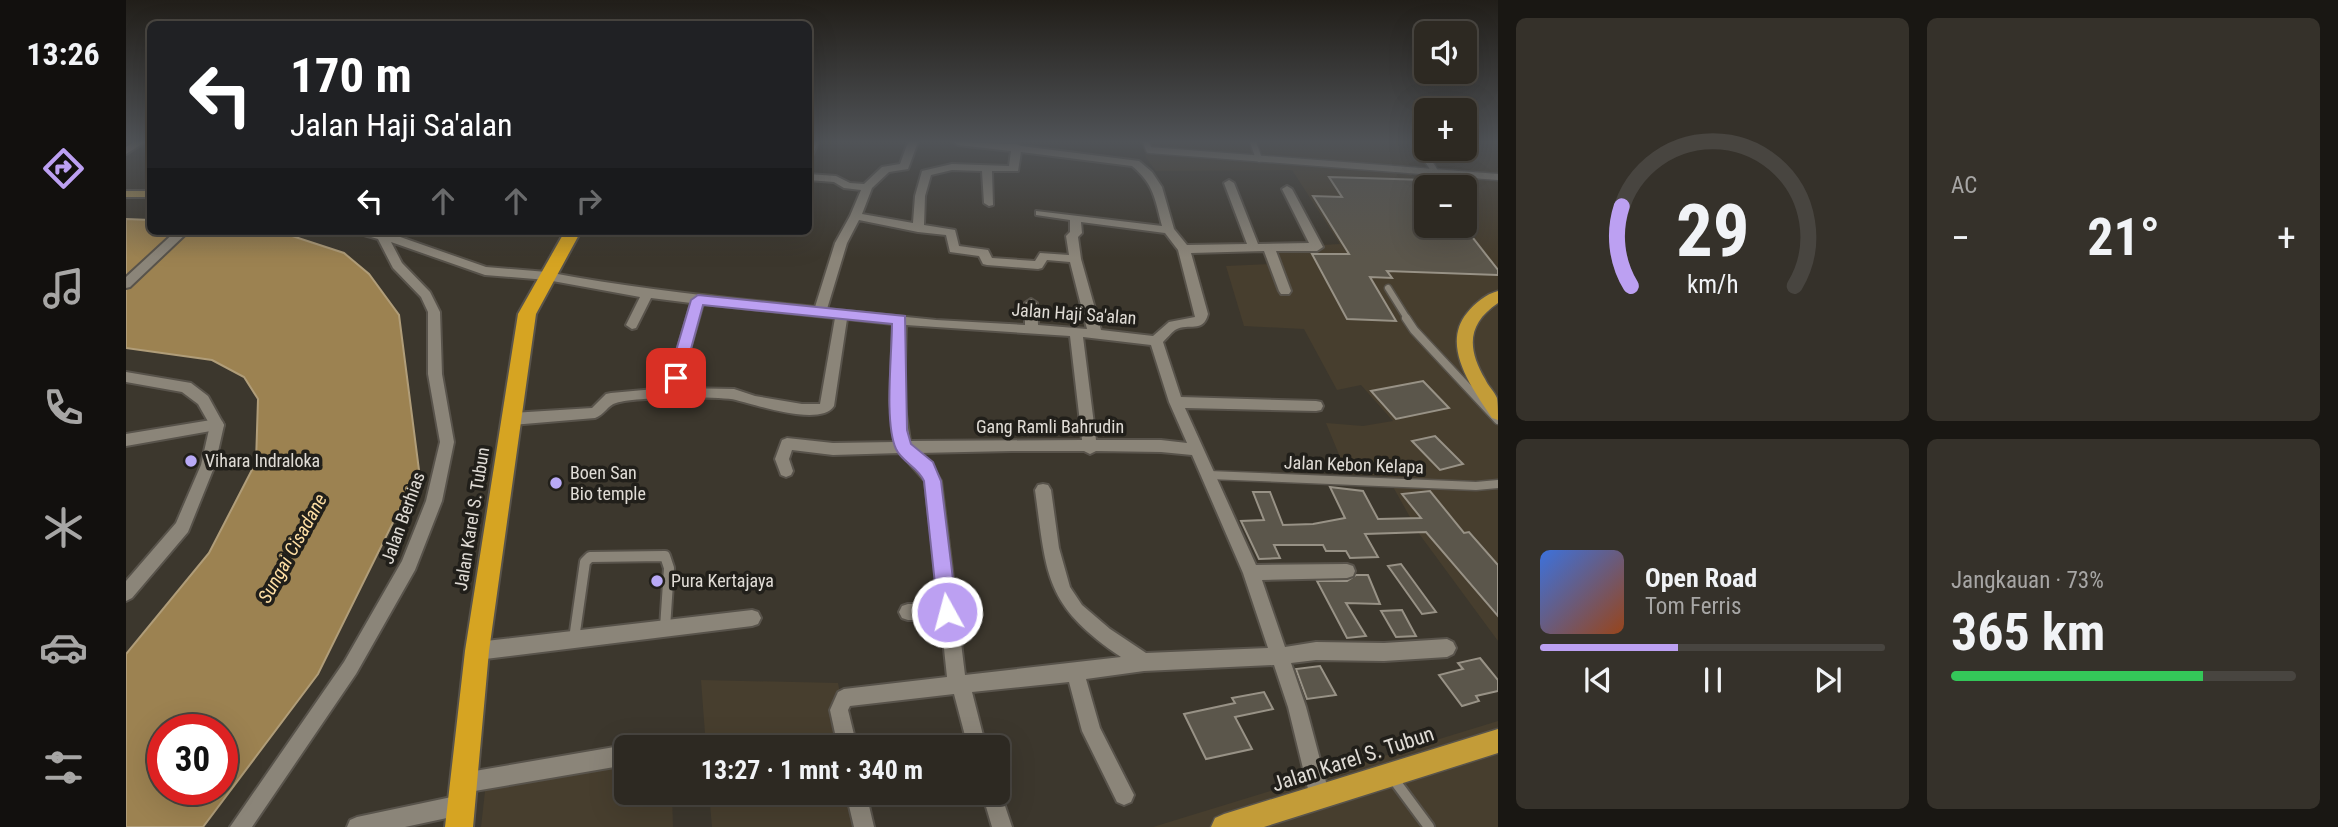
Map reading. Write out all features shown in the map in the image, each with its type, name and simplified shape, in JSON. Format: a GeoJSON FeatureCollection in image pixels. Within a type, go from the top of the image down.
{"type":"FeatureCollection","features":[{"type":"Feature","properties":{"kind":"highway","name":"Jalan Karel S. Tubun"},"geometry":{"type":"LineString","coordinates":[[460,816],[477,651],[527,314],[571,235]]}},
{"type":"Feature","properties":{"kind":"main road"},"geometry":{"type":"LineString","coordinates":[[126,194],[147,194]]}},
{"type":"Feature","properties":{"kind":"main road"},"geometry":{"type":"LineString","coordinates":[[1498,296],[1476,310],[1465,327],[1464,344],[1466,362],[1498,413]]}},
{"type":"Feature","properties":{"kind":"main road","name":"Jalan Karel S. Tubun"},"geometry":{"type":"LineString","coordinates":[[1224,827],[1498,741]]}},
{"type":"Feature","properties":{"kind":"street"},"geometry":{"type":"LineString","coordinates":[[839,181],[848,186],[867,187]]}},
{"type":"Feature","properties":{"kind":"street"},"geometry":{"type":"LineString","coordinates":[[820,312],[841,243],[856,216],[867,187],[874,181]]}},
{"type":"Feature","properties":{"kind":"street"},"geometry":{"type":"LineString","coordinates":[[918,229],[924,181]]}},
{"type":"Feature","properties":{"kind":"street"},"geometry":{"type":"LineString","coordinates":[[988,181],[989,203]]}},
{"type":"Feature","properties":{"kind":"street"},"geometry":{"type":"LineString","coordinates":[[1153,181],[1170,230],[1184,249],[1202,318],[1200,321],[1173,325],[1156,341]]}},
{"type":"Feature","properties":{"kind":"street"},"geometry":{"type":"LineString","coordinates":[[1229,183],[1254,249]]}},
{"type":"Feature","properties":{"kind":"street"},"geometry":{"type":"LineString","coordinates":[[1184,249],[1318,246],[1287,189]]}},
{"type":"Feature","properties":{"kind":"street"},"geometry":{"type":"LineString","coordinates":[[1040,213],[1170,230]]}},
{"type":"Feature","properties":{"kind":"street"},"geometry":{"type":"LineString","coordinates":[[856,216],[876,222],[951,232],[954,249],[984,253],[987,261],[1038,265],[1045,256],[1075,258]]}},
{"type":"Feature","properties":{"kind":"street"},"geometry":{"type":"LineString","coordinates":[[1075,218],[1076,233],[1072,236],[1075,258],[1095,333]]}},
{"type":"Feature","properties":{"kind":"street"},"geometry":{"type":"LineString","coordinates":[[126,284],[179,235]]}},
{"type":"Feature","properties":{"kind":"street","name":"Jalan Haji Sa'alan"},"geometry":{"type":"LineString","coordinates":[[382,235],[485,271],[547,276],[647,294],[900,320],[1095,333],[1156,341],[1176,402],[1251,573],[1297,707],[1320,797]]}},
{"type":"Feature","properties":{"kind":"street","name":"Jalan Berhias"},"geometry":{"type":"LineString","coordinates":[[240,827],[350,668],[409,565],[434,501],[447,442],[435,374],[434,313],[426,295],[397,265],[382,235]]}},
{"type":"Feature","properties":{"kind":"street"},"geometry":{"type":"LineString","coordinates":[[1269,249],[1285,291]]}},
{"type":"Feature","properties":{"kind":"street"},"geometry":{"type":"LineString","coordinates":[[632,325],[647,294]]}},
{"type":"Feature","properties":{"kind":"street"},"geometry":{"type":"LineString","coordinates":[[671,393],[698,300]]}},
{"type":"Feature","properties":{"kind":"street"},"geometry":{"type":"LineString","coordinates":[[1031,303],[1032,330]]}},
{"type":"Feature","properties":{"kind":"street"},"geometry":{"type":"LineString","coordinates":[[512,419],[595,413],[611,398],[671,393],[734,394],[755,401],[802,409],[824,409],[827,406],[842,314]]}},
{"type":"Feature","properties":{"kind":"street"},"geometry":{"type":"LineString","coordinates":[[900,320],[899,430],[904,448],[927,467],[933,481],[947,612],[959,685],[974,735]]}},
{"type":"Feature","properties":{"kind":"street"},"geometry":{"type":"LineString","coordinates":[[1076,332],[1090,448]]}},
{"type":"Feature","properties":{"kind":"street"},"geometry":{"type":"LineString","coordinates":[[126,593],[182,527],[208,465],[217,425],[202,400],[186,387],[127,376]]}},
{"type":"Feature","properties":{"kind":"street"},"geometry":{"type":"LineString","coordinates":[[1176,402],[1316,406]]}},
{"type":"Feature","properties":{"kind":"street"},"geometry":{"type":"LineString","coordinates":[[126,440],[217,425]]}},
{"type":"Feature","properties":{"kind":"street","name":"Gang Ramli Bahrudin"},"geometry":{"type":"LineString","coordinates":[[786,471],[782,459],[787,444],[833,449],[1012,445],[1090,448],[1161,446],[1196,450]]}},
{"type":"Feature","properties":{"kind":"street"},"geometry":{"type":"LineString","coordinates":[[1043,491],[1060,581],[1068,600],[1091,626],[1144,662]]}},
{"type":"Feature","properties":{"kind":"street"},"geometry":{"type":"LineString","coordinates":[[1251,573],[1347,571]]}},
{"type":"Feature","properties":{"kind":"street"},"geometry":{"type":"LineString","coordinates":[[908,612],[947,612]]}},
{"type":"Feature","properties":{"kind":"street"},"geometry":{"type":"LineString","coordinates":[[477,651],[752,618]]}},
{"type":"Feature","properties":{"kind":"street"},"geometry":{"type":"LineString","coordinates":[[844,735],[839,710],[844,698],[1144,662],[1279,656],[1316,651],[1384,652],[1447,648]]}},
{"type":"Feature","properties":{"kind":"street"},"geometry":{"type":"LineString","coordinates":[[1075,672],[1091,731],[1124,795]]}},
{"type":"Feature","properties":{"kind":"street"},"geometry":{"type":"LineString","coordinates":[[463,783],[614,757]]}},
{"type":"Feature","properties":{"kind":"street"},"geometry":{"type":"LineString","coordinates":[[859,805],[864,827]]}},
{"type":"Feature","properties":{"kind":"street"},"geometry":{"type":"LineString","coordinates":[[996,805],[1002,827]]}},
{"type":"Feature","properties":{"kind":"street"},"geometry":{"type":"LineString","coordinates":[[357,827],[460,816]]}},
{"type":"Feature","properties":{"kind":"lane"},"geometry":{"type":"LineString","coordinates":[[1388,288],[1414,330],[1498,420]]}},
{"type":"Feature","properties":{"kind":"lane","name":"Jalan Kebon Kelapa"},"geometry":{"type":"LineString","coordinates":[[1209,475],[1476,486],[1498,484]]}},
{"type":"Feature","properties":{"kind":"lane"},"geometry":{"type":"LineString","coordinates":[[574,639],[585,562],[590,557],[665,556],[669,568],[665,628]]}},
{"type":"Feature","properties":{"kind":"lane"},"geometry":{"type":"LineString","coordinates":[[1391,774],[1429,827]]}},
{"type":"Feature","properties":{"kind":"shaded area"},"geometry":{"type":"Polygon","coordinates":[[[1299,181],[1414,181],[1414,238],[1477,238],[1477,181],[1498,181],[1498,641],[1420,535],[1387,476],[1347,474],[1326,423],[1363,426],[1393,421],[1361,385],[1337,390],[1304,329],[1244,326],[1226,266],[1270,264],[1265,248],[1340,244],[1299,181]]]}},
{"type":"Feature","properties":{"kind":"shaded area"},"geometry":{"type":"Polygon","coordinates":[[[701,680],[838,683],[849,735],[705,735],[701,680]]]}},
{"type":"Feature","properties":{"kind":"shaded area"},"geometry":{"type":"Polygon","coordinates":[[[1498,721],[1498,827],[1153,827],[1498,721]]]}},
{"type":"Feature","properties":{"kind":"shaded area"},"geometry":{"type":"Polygon","coordinates":[[[614,764],[614,805],[672,805],[673,827],[481,827],[487,774],[614,764]]]}},
{"type":"Feature","properties":{"kind":"shaded area"},"geometry":{"type":"Polygon","coordinates":[[[710,805],[862,805],[866,827],[712,827],[710,805]]]}},
{"type":"Feature","properties":{"kind":"water","name":"Sungai Cisadane"},"geometry":{"type":"Polygon","coordinates":[[[126,219],[147,220],[147,235],[289,235],[344,253],[369,274],[399,315],[419,470],[318,674],[238,780],[238,714],[147,714],[147,805],[220,805],[203,827],[126,827],[126,654],[209,553],[256,462],[258,399],[244,377],[212,360],[126,348],[126,219]]]}},
{"type":"Feature","properties":{"kind":"building"},"geometry":{"type":"Polygon","coordinates":[[[1331,181],[1414,181],[1414,238],[1473,238],[1498,270],[1498,275],[1387,271],[1392,278],[1370,277],[1396,321],[1347,319],[1312,254],[1349,254],[1313,196],[1342,197],[1331,181]]]}},
{"type":"Feature","properties":{"kind":"building"},"geometry":{"type":"Polygon","coordinates":[[[1423,381],[1449,408],[1396,419],[1371,391],[1423,381]]]}},
{"type":"Feature","properties":{"kind":"building"},"geometry":{"type":"Polygon","coordinates":[[[1435,436],[1463,464],[1440,470],[1412,441],[1435,436]]]}},
{"type":"Feature","properties":{"kind":"building"},"geometry":{"type":"Polygon","coordinates":[[[1330,487],[1363,491],[1378,519],[1421,518],[1402,494],[1430,491],[1464,533],[1469,532],[1498,565],[1498,616],[1426,532],[1365,534],[1378,557],[1350,558],[1346,551],[1326,551],[1323,545],[1274,545],[1280,558],[1259,559],[1241,521],[1264,520],[1253,492],[1270,492],[1283,525],[1313,524],[1345,518],[1330,487]]]}},
{"type":"Feature","properties":{"kind":"building"},"geometry":{"type":"Polygon","coordinates":[[[1401,564],[1436,612],[1422,614],[1388,566],[1401,564]]]}},
{"type":"Feature","properties":{"kind":"building"},"geometry":{"type":"Polygon","coordinates":[[[1356,575],[1368,575],[1380,604],[1346,603],[1366,636],[1347,638],[1317,581],[1347,581],[1356,575]]]}},
{"type":"Feature","properties":{"kind":"building"},"geometry":{"type":"Polygon","coordinates":[[[1402,610],[1416,636],[1396,637],[1381,611],[1402,610]]]}},
{"type":"Feature","properties":{"kind":"building"},"geometry":{"type":"Polygon","coordinates":[[[1480,658],[1498,680],[1498,691],[1476,696],[1479,701],[1462,706],[1439,675],[1463,669],[1458,663],[1480,658]]]}},
{"type":"Feature","properties":{"kind":"building"},"geometry":{"type":"Polygon","coordinates":[[[1320,666],[1336,695],[1307,699],[1296,669],[1320,666]]]}},
{"type":"Feature","properties":{"kind":"building"},"geometry":{"type":"Polygon","coordinates":[[[1264,692],[1273,709],[1235,717],[1252,749],[1206,759],[1184,714],[1235,703],[1232,698],[1264,692]]]}},
{"type":"Feature","properties":{"kind":"place","name":"Vihara Indraloka"},"geometry":{"type":"Point","coordinates":[191,461]}},
{"type":"Feature","properties":{"kind":"place","name":"Boen San Bio temple"},"geometry":{"type":"Point","coordinates":[556,483]}},
{"type":"Feature","properties":{"kind":"place","name":"Pura Kertajaya"},"geometry":{"type":"Point","coordinates":[657,581]}},
{"type":"Feature","properties":{"kind":"route"},"geometry":{"type":"LineString","coordinates":[[676,378],[698,300],[900,320],[899,430],[904,448],[927,467],[933,481],[947,612]]}}]}
